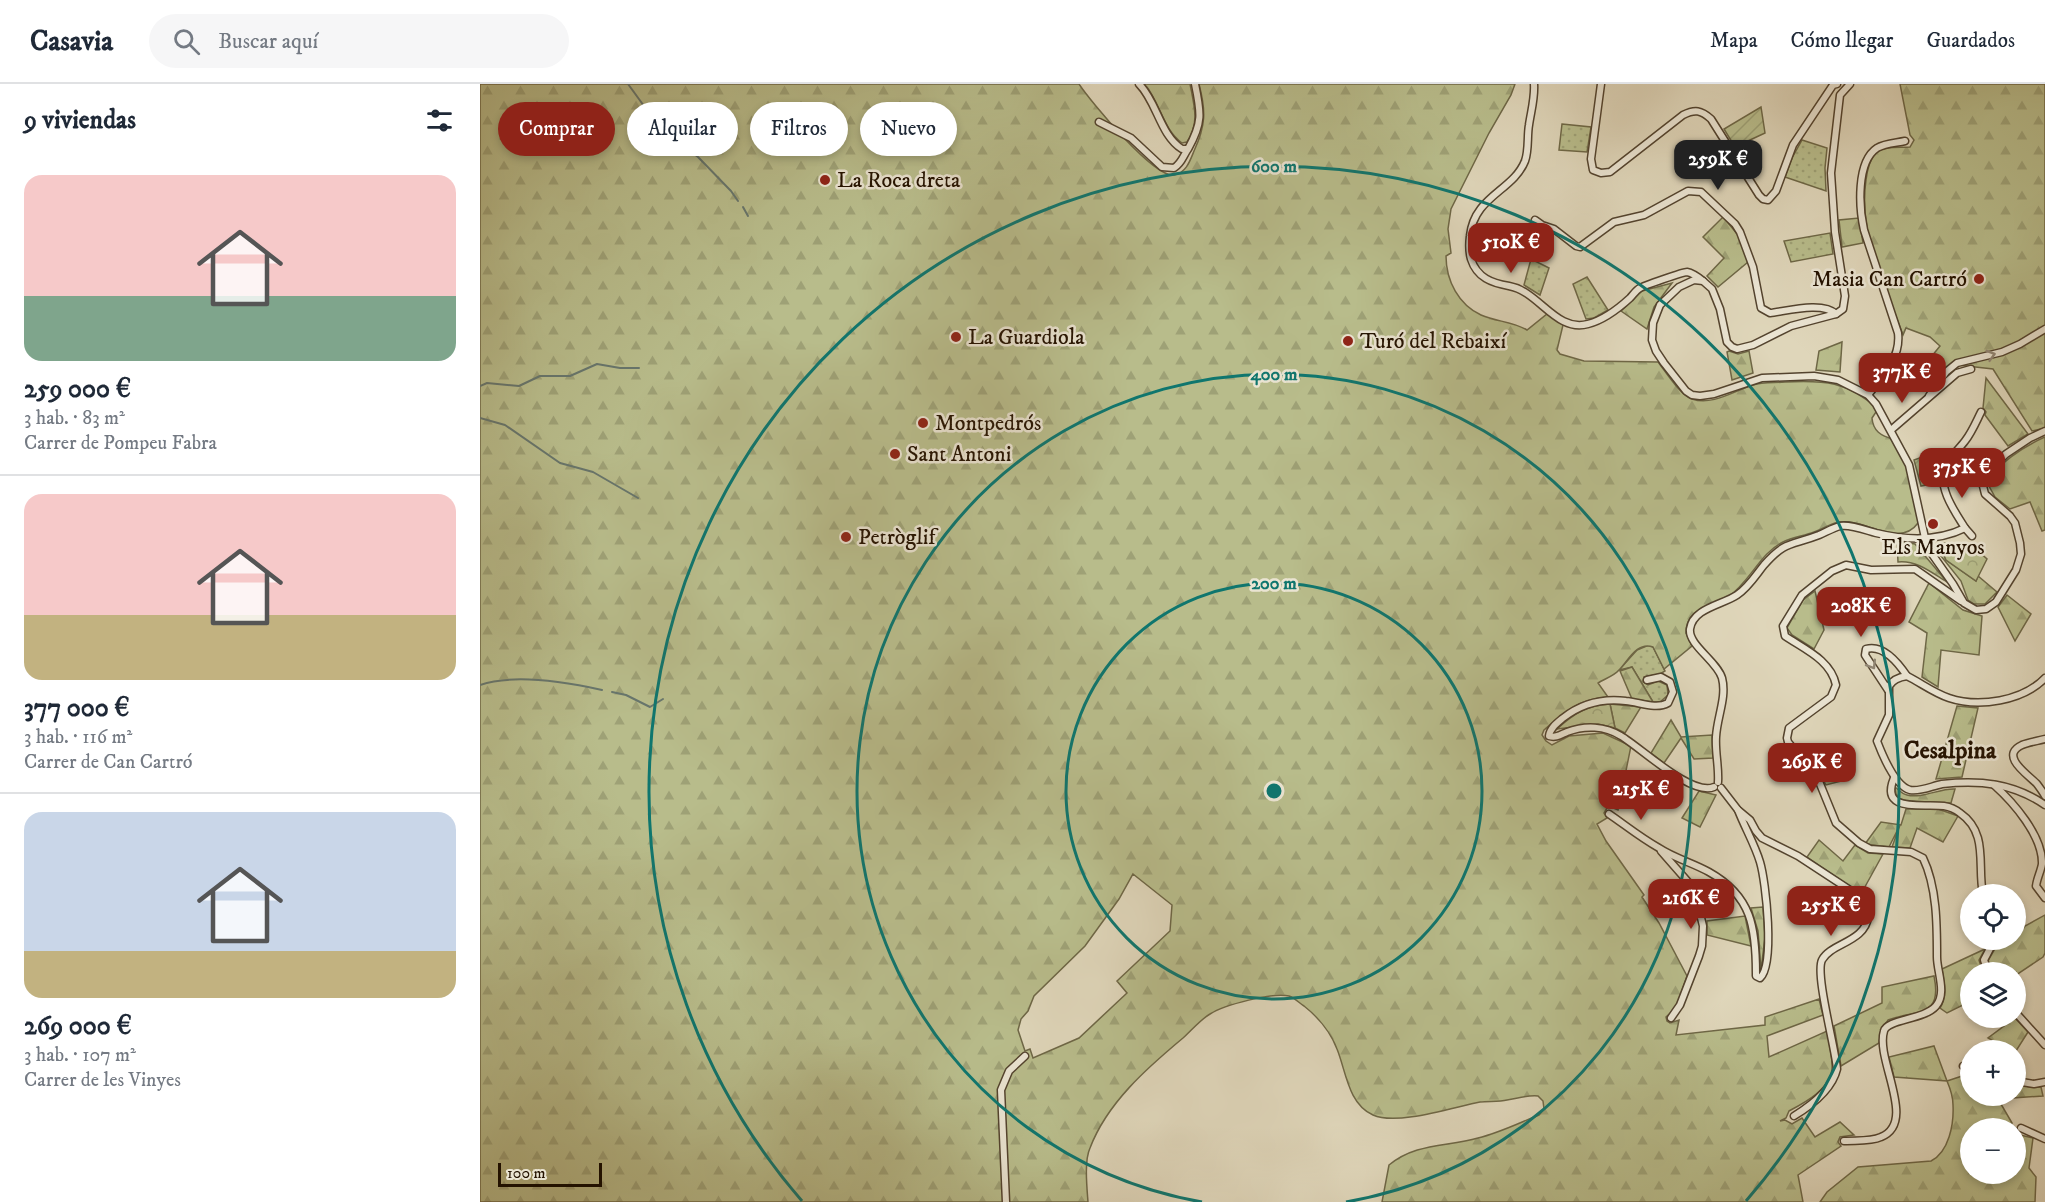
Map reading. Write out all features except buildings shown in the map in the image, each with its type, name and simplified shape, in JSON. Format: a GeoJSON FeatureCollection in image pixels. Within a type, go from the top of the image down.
{"type":"FeatureCollection","features":[{"type":"Feature","properties":{"kind":"street"},"geometry":{"type":"LineString","coordinates":[[1139,84],[1153,103],[1171,139],[1182,149],[1187,149]]}},
{"type":"Feature","properties":{"kind":"street"},"geometry":{"type":"LineString","coordinates":[[1099,122],[1131,138],[1158,164],[1170,169],[1178,166],[1197,132],[1200,121],[1195,84]]}},
{"type":"Feature","properties":{"kind":"street"},"geometry":{"type":"LineString","coordinates":[[1534,84],[1534,100],[1525,160],[1513,177],[1480,208],[1471,230],[1471,258],[1480,274],[1487,280],[1528,292],[1563,321],[1581,325],[1590,324],[1614,311],[1639,288],[1687,272],[1703,281],[1714,294],[1727,342],[1737,349],[1743,349],[1765,340],[1797,324],[1836,314],[1845,306],[1835,232],[1831,164],[1840,95],[1850,84]]}},
{"type":"Feature","properties":{"kind":"street"},"geometry":{"type":"LineString","coordinates":[[1601,84],[1591,159],[1593,171],[1610,172],[1683,115],[1696,111],[1702,112],[1711,119],[1763,200],[1768,200],[1776,191],[1794,144],[1833,86],[1837,84]]}},
{"type":"Feature","properties":{"kind":"street"},"geometry":{"type":"LineString","coordinates":[[1868,394],[1889,367],[1898,351],[1899,343],[1895,321],[1861,218],[1862,180],[1866,162],[1876,148],[1905,141]]}},
{"type":"Feature","properties":{"kind":"street"},"geometry":{"type":"LineString","coordinates":[[1535,220],[1554,229],[1580,247],[1614,222],[1644,215],[1688,191],[1701,192],[1735,224],[1740,232],[1753,267],[1761,308],[1770,312],[1790,308],[1827,308],[1836,314]]}},
{"type":"Feature","properties":{"kind":"street"},"geometry":{"type":"LineString","coordinates":[[1703,281],[1685,283],[1669,295],[1657,310],[1652,329],[1652,340],[1656,351],[1686,391],[1696,395],[1707,395],[1762,378],[1814,376],[1838,380],[1868,394],[1881,412],[1906,457],[1913,477],[1927,547],[1964,603]]}},
{"type":"Feature","properties":{"kind":"street"},"geometry":{"type":"LineString","coordinates":[[1929,396],[1946,372],[1958,363],[2002,352],[2045,329]]}},
{"type":"Feature","properties":{"kind":"street"},"geometry":{"type":"LineString","coordinates":[[1891,430],[1957,373],[1971,369]]}},
{"type":"Feature","properties":{"kind":"street"},"geometry":{"type":"LineString","coordinates":[[1972,536],[1948,497],[1944,474],[1945,468],[1967,439],[1981,412]]}},
{"type":"Feature","properties":{"kind":"street"},"geometry":{"type":"LineString","coordinates":[[1844,1141],[1881,1137],[1895,1125],[1897,1114],[1885,1059],[1883,1032],[1890,1024],[1912,1019],[1928,1012],[1940,1001],[1938,933],[1930,880],[1923,858],[1911,852],[1864,847],[1847,833],[1836,823],[1818,779],[1788,742],[1789,728],[1831,697],[1836,685],[1832,672],[1825,664],[1810,651],[1785,636],[1783,626],[1802,595],[1832,571],[1846,565],[1871,570],[1915,569],[1971,609],[1981,610],[1991,605],[2004,591],[2016,570],[2020,543],[2015,523],[2010,516],[1985,494],[1983,486],[1985,477],[2006,454],[2045,431]]}},
{"type":"Feature","properties":{"kind":"street"},"geometry":{"type":"LineString","coordinates":[[1794,1116],[1815,1101],[1831,1084],[1837,1070],[1821,982],[1823,958],[1860,933],[1867,922],[1868,910],[1863,900],[1856,894],[1798,856],[1762,838],[1750,820],[1717,786],[1716,736],[1723,694],[1722,678],[1692,637],[1690,628],[1695,617],[1705,610],[1724,603],[1740,593],[1780,550],[1791,543],[1818,536],[1841,526],[1889,536],[1924,539],[1942,537],[1965,528]]}},
{"type":"Feature","properties":{"kind":"street"},"geometry":{"type":"LineString","coordinates":[[1888,690],[1865,655],[1866,649],[1875,648],[1893,658],[1907,676],[1942,695],[1976,703],[1990,702],[2018,694],[2045,678]]}},
{"type":"Feature","properties":{"kind":"street"},"geometry":{"type":"LineString","coordinates":[[1907,676],[1893,680],[1888,690],[1889,715],[1877,741],[1894,778],[1906,788],[1915,790],[1940,785],[1994,784],[2019,790],[2045,805]]}},
{"type":"Feature","properties":{"kind":"street"},"geometry":{"type":"LineString","coordinates":[[1647,680],[1661,677],[1670,682],[1673,692],[1668,703],[1657,706],[1620,700],[1591,702],[1574,710],[1561,720],[1550,730],[1549,736],[1554,738],[1576,729],[1606,728],[1629,741],[1652,760],[1678,776],[1704,789],[1717,786]]}},
{"type":"Feature","properties":{"kind":"street"},"geometry":{"type":"LineString","coordinates":[[2045,739],[2017,748],[2014,760],[2020,770],[2037,784],[2045,796]]}},
{"type":"Feature","properties":{"kind":"street"},"geometry":{"type":"LineString","coordinates":[[1894,778],[1890,790],[1893,799],[1898,802],[1910,805],[1952,807],[1965,817],[1979,839],[1982,884]]}},
{"type":"Feature","properties":{"kind":"street"},"geometry":{"type":"LineString","coordinates":[[1994,784],[2020,812],[2041,851],[2042,865],[2036,886],[2045,898]]}},
{"type":"Feature","properties":{"kind":"street"},"geometry":{"type":"LineString","coordinates":[[1609,814],[1659,848],[1716,877],[1744,903],[1754,931],[1757,951],[1756,976],[1760,978],[1765,971],[1768,941],[1763,875],[1758,856],[1738,810]]}},
{"type":"Feature","properties":{"kind":"street"},"geometry":{"type":"LineString","coordinates":[[1659,848],[1689,883],[1703,926],[1699,956],[1680,1005],[1671,1018]]}},
{"type":"Feature","properties":{"kind":"street"},"geometry":{"type":"LineString","coordinates":[[2026,1024],[2045,1045]]}},
{"type":"Feature","properties":{"kind":"street"},"geometry":{"type":"LineString","coordinates":[[1006,1202],[1001,1089],[1009,1071],[1025,1056]]}},
{"type":"Feature","properties":{"kind":"street"},"geometry":{"type":"LineString","coordinates":[[2026,1083],[2045,1082]]}},
{"type":"Feature","properties":{"kind":"street"},"geometry":{"type":"LineString","coordinates":[[2026,1130],[2045,1139]]}},
{"type":"Feature","properties":{"kind":"green space"},"geometry":{"type":"Polygon","coordinates":[[[480,84],[1079,84],[1138,152],[1152,165],[1165,173],[1174,175],[1182,172],[1187,166],[1201,133],[1204,110],[1199,84],[1515,84],[1451,209],[1448,229],[1451,253],[1446,256],[1448,274],[1455,291],[1466,305],[1481,315],[1527,330],[1547,314],[1563,325],[1557,350],[1560,354],[1584,361],[1658,362],[1678,388],[1692,399],[1707,401],[1761,383],[1812,381],[1845,388],[1878,409],[1872,418],[1874,426],[1881,434],[1893,439],[1906,464],[1918,523],[1910,530],[1890,533],[1856,523],[1835,523],[1783,542],[1761,560],[1736,591],[1701,609],[1690,618],[1686,633],[1692,646],[1664,669],[1653,647],[1638,649],[1617,672],[1598,683],[1608,697],[1588,700],[1573,708],[1544,730],[1542,735],[1552,745],[1569,736],[1603,733],[1631,746],[1618,810],[1607,808],[1604,813],[1607,818],[1597,824],[1606,841],[1644,895],[1642,897],[1659,923],[1687,976],[1676,1008],[1666,1017],[1670,1023],[1679,1020],[1676,1035],[1765,1025],[1765,1017],[1819,999],[1823,1015],[1767,1036],[1769,1057],[1827,1031],[1832,1069],[1827,1083],[1816,1094],[1789,1111],[1786,1118],[1780,1121],[1785,1120],[1792,1124],[1802,1118],[1815,1137],[1840,1122],[1854,1135],[1840,1137],[1838,1142],[1841,1146],[1798,1175],[1803,1202],[1382,1202],[1389,1165],[1399,1158],[1420,1149],[1466,1141],[1509,1128],[1539,1115],[1544,1109],[1543,1101],[1538,1096],[1530,1096],[1480,1102],[1411,1117],[1383,1118],[1373,1115],[1358,1103],[1353,1095],[1337,1049],[1324,1026],[1295,999],[1282,995],[1249,1000],[1210,1014],[1129,1087],[1097,1132],[1088,1153],[1086,1167],[1088,1202],[480,1202],[480,84]],[[1133,874],[1119,899],[1085,946],[1034,996],[1028,1011],[1021,1019],[1018,1030],[1025,1051],[1030,1049],[1033,1058],[1079,1038],[1127,993],[1117,981],[1170,931],[1172,905],[1133,874]]]}},
{"type":"Feature","properties":{"kind":"green space"},"geometry":{"type":"Polygon","coordinates":[[[1144,84],[1190,84],[1195,121],[1187,142],[1182,143],[1170,131],[1144,84]]]}},
{"type":"Feature","properties":{"kind":"green space"},"geometry":{"type":"Polygon","coordinates":[[[1900,84],[2045,84],[2045,428],[2032,431],[1993,369],[1958,365],[1937,386],[1925,369],[1927,362],[1940,346],[1930,337],[1906,328],[1903,335],[1869,240],[1865,200],[1868,170],[1875,154],[1887,148],[1910,147],[1914,140],[1910,135],[1900,84]]]}},
{"type":"Feature","properties":{"kind":"green space"},"geometry":{"type":"Polygon","coordinates":[[[1761,107],[1765,133],[1735,147],[1724,129],[1761,107]]]}},
{"type":"Feature","properties":{"kind":"green space"},"geometry":{"type":"Polygon","coordinates":[[[1562,124],[1591,127],[1587,152],[1559,150],[1562,124]]]}},
{"type":"Feature","properties":{"kind":"green space"},"geometry":{"type":"Polygon","coordinates":[[[1802,140],[1827,148],[1826,191],[1785,177],[1802,140]]]}},
{"type":"Feature","properties":{"kind":"green space"},"geometry":{"type":"Polygon","coordinates":[[[1723,217],[1739,236],[1748,262],[1718,287],[1707,276],[1724,258],[1703,237],[1723,217]]]}},
{"type":"Feature","properties":{"kind":"green space"},"geometry":{"type":"Polygon","coordinates":[[[1859,218],[1863,243],[1842,247],[1839,220],[1859,218]]]}},
{"type":"Feature","properties":{"kind":"green space"},"geometry":{"type":"Polygon","coordinates":[[[1830,233],[1833,254],[1791,262],[1784,241],[1830,233]]]}},
{"type":"Feature","properties":{"kind":"green space"},"geometry":{"type":"Polygon","coordinates":[[[1531,259],[1549,268],[1540,295],[1524,285],[1531,259]]]}},
{"type":"Feature","properties":{"kind":"green space"},"geometry":{"type":"Polygon","coordinates":[[[1587,277],[1608,310],[1594,318],[1586,319],[1573,284],[1587,277]]]}},
{"type":"Feature","properties":{"kind":"green space"},"geometry":{"type":"Polygon","coordinates":[[[1672,283],[1654,307],[1647,329],[1621,311],[1642,291],[1672,283]]]}},
{"type":"Feature","properties":{"kind":"green space"},"geometry":{"type":"Polygon","coordinates":[[[1842,342],[1840,372],[1816,370],[1819,351],[1842,342]]]}},
{"type":"Feature","properties":{"kind":"green space"},"geometry":{"type":"Polygon","coordinates":[[[1749,351],[1753,373],[1732,380],[1727,352],[1738,354],[1749,351]]]}},
{"type":"Feature","properties":{"kind":"green space"},"geometry":{"type":"Polygon","coordinates":[[[1986,378],[2028,434],[2008,446],[1985,415],[1983,408],[1986,378]]]}},
{"type":"Feature","properties":{"kind":"green space"},"geometry":{"type":"Polygon","coordinates":[[[2045,437],[2045,530],[2042,531],[2030,502],[2010,509],[1995,497],[1989,486],[1996,471],[2003,463],[2020,450],[2045,437]]]}},
{"type":"Feature","properties":{"kind":"green space"},"geometry":{"type":"Polygon","coordinates":[[[1925,456],[1943,465],[1940,482],[1921,486],[1914,460],[1925,456]]]}},
{"type":"Feature","properties":{"kind":"green space"},"geometry":{"type":"Polygon","coordinates":[[[1956,458],[1980,473],[1977,485],[1949,486],[1949,469],[1956,458]]]}},
{"type":"Feature","properties":{"kind":"green space"},"geometry":{"type":"Polygon","coordinates":[[[1897,541],[1915,544],[1947,582],[1918,565],[1898,562],[1897,541]]]}},
{"type":"Feature","properties":{"kind":"green space"},"geometry":{"type":"Polygon","coordinates":[[[1942,543],[1977,550],[1987,559],[1976,581],[1946,560],[1940,546],[1942,543]]]}},
{"type":"Feature","properties":{"kind":"green space"},"geometry":{"type":"Polygon","coordinates":[[[1933,546],[1942,550],[1946,560],[1976,581],[1978,576],[1997,592],[1985,604],[1974,604],[1968,600],[1961,581],[1933,546]]]}},
{"type":"Feature","properties":{"kind":"green space"},"geometry":{"type":"Polygon","coordinates":[[[1929,583],[1963,610],[1982,616],[1979,655],[1941,650],[1938,687],[1922,677],[1927,633],[1909,622],[1929,583]]]}},
{"type":"Feature","properties":{"kind":"green space"},"geometry":{"type":"Polygon","coordinates":[[[1815,591],[1824,630],[1814,649],[1792,635],[1787,628],[1803,600],[1815,591]]]}},
{"type":"Feature","properties":{"kind":"green space"},"geometry":{"type":"Polygon","coordinates":[[[2007,595],[2031,614],[2015,641],[1998,607],[2007,595]]]}},
{"type":"Feature","properties":{"kind":"green space"},"geometry":{"type":"Polygon","coordinates":[[[1649,645],[1653,647],[1665,671],[1644,677],[1643,682],[1648,685],[1658,681],[1667,685],[1668,695],[1660,702],[1653,702],[1632,667],[1619,670],[1637,650],[1649,645]]]}},
{"type":"Feature","properties":{"kind":"green space"},"geometry":{"type":"Polygon","coordinates":[[[1632,667],[1653,702],[1632,699],[1620,671],[1632,667]]]}},
{"type":"Feature","properties":{"kind":"green space"},"geometry":{"type":"Polygon","coordinates":[[[1610,704],[1641,707],[1625,733],[1615,728],[1610,704]]]}},
{"type":"Feature","properties":{"kind":"green space"},"geometry":{"type":"Polygon","coordinates":[[[1610,704],[1615,728],[1598,724],[1557,729],[1581,711],[1594,706],[1610,704]]]}},
{"type":"Feature","properties":{"kind":"green space"},"geometry":{"type":"Polygon","coordinates":[[[1957,706],[1978,708],[1962,777],[1936,779],[1957,706]]]}},
{"type":"Feature","properties":{"kind":"green space"},"geometry":{"type":"Polygon","coordinates":[[[1671,720],[1681,737],[1712,735],[1713,758],[1694,759],[1681,738],[1664,763],[1651,753],[1671,720]]]}},
{"type":"Feature","properties":{"kind":"green space"},"geometry":{"type":"Polygon","coordinates":[[[1840,760],[1849,779],[1826,785],[1816,769],[1840,760]]]}},
{"type":"Feature","properties":{"kind":"green space"},"geometry":{"type":"Polygon","coordinates":[[[1895,787],[1903,794],[1913,796],[1955,789],[1951,803],[1900,799],[1895,787]]]}},
{"type":"Feature","properties":{"kind":"green space"},"geometry":{"type":"Polygon","coordinates":[[[1699,791],[1716,795],[1700,827],[1682,818],[1699,791]]]}},
{"type":"Feature","properties":{"kind":"green space"},"geometry":{"type":"Polygon","coordinates":[[[1906,809],[1938,809],[1958,816],[1943,842],[1917,828],[1910,848],[1892,847],[1900,825],[1889,847],[1865,844],[1881,822],[1901,825],[1906,809]]]}},
{"type":"Feature","properties":{"kind":"green space"},"geometry":{"type":"Polygon","coordinates":[[[1819,840],[1843,861],[1855,845],[1868,853],[1883,854],[1861,894],[1807,857],[1819,840]]]}},
{"type":"Feature","properties":{"kind":"green space"},"geometry":{"type":"Polygon","coordinates":[[[1763,907],[1765,937],[1761,970],[1758,931],[1751,908],[1763,907]]]}},
{"type":"Feature","properties":{"kind":"green space"},"geometry":{"type":"Polygon","coordinates":[[[2045,915],[2045,953],[2043,957],[2026,968],[2026,962],[1988,962],[1994,950],[2026,950],[2026,925],[2045,915]]]}},
{"type":"Feature","properties":{"kind":"green space"},"geometry":{"type":"Polygon","coordinates":[[[1745,916],[1751,946],[1707,935],[1707,921],[1745,916]]]}},
{"type":"Feature","properties":{"kind":"green space"},"geometry":{"type":"Polygon","coordinates":[[[1984,950],[1980,962],[1960,962],[1960,1006],[1947,1013],[1940,1008],[1945,994],[1942,969],[1984,950]]]}},
{"type":"Feature","properties":{"kind":"green space"},"geometry":{"type":"Polygon","coordinates":[[[1934,976],[1936,990],[1931,1006],[1917,1013],[1888,1020],[1881,1031],[1879,1043],[1841,1066],[1834,1026],[1882,1003],[1882,987],[1934,976]]]}},
{"type":"Feature","properties":{"kind":"green space"},"geometry":{"type":"Polygon","coordinates":[[[2002,1028],[2024,1028],[2028,1032],[2023,1040],[1988,1038],[2002,1028]]]}},
{"type":"Feature","properties":{"kind":"green space"},"geometry":{"type":"Polygon","coordinates":[[[1934,1046],[1947,1081],[1894,1077],[1889,1057],[1934,1046]]]}},
{"type":"Feature","properties":{"kind":"green space"},"geometry":{"type":"Polygon","coordinates":[[[1960,1077],[1960,1106],[2002,1106],[2009,1118],[1960,1118],[1960,1184],[2026,1184],[2026,1136],[2033,1138],[2029,1168],[2036,1177],[2035,1202],[1820,1202],[1827,1192],[1858,1167],[1931,1161],[1937,1157],[1946,1144],[1953,1120],[1947,1081],[1960,1077]]]}},
{"type":"Feature","properties":{"kind":"green space"},"geometry":{"type":"Polygon","coordinates":[[[2026,1086],[2041,1087],[2043,1096],[2026,1097],[2026,1086]]]}},
{"type":"Feature","properties":{"kind":"waterway"},"geometry":{"type":"LineString","coordinates":[[628,84],[641,102]]}},
{"type":"Feature","properties":{"kind":"waterway"},"geometry":{"type":"LineString","coordinates":[[697,156],[738,201]]}},
{"type":"Feature","properties":{"kind":"waterway"},"geometry":{"type":"LineString","coordinates":[[743,207],[748,216]]}},
{"type":"Feature","properties":{"kind":"waterway"},"geometry":{"type":"LineString","coordinates":[[480,386],[487,383],[519,386],[540,376],[570,376],[597,364],[620,368],[639,368]]}},
{"type":"Feature","properties":{"kind":"waterway"},"geometry":{"type":"LineString","coordinates":[[480,418],[505,425],[560,463],[593,472],[638,498]]}},
{"type":"Feature","properties":{"kind":"waterway"},"geometry":{"type":"LineString","coordinates":[[480,685],[494,681],[524,679],[573,684],[602,690]]}},
{"type":"Feature","properties":{"kind":"waterway"},"geometry":{"type":"LineString","coordinates":[[612,692],[626,695],[650,707],[663,699]]}},
{"type":"Feature","properties":{"kind":"place","name":"La Roca dreta"},"geometry":{"type":"Point","coordinates":[825,180]}},
{"type":"Feature","properties":{"kind":"place","name":"Masia Can Cartró"},"geometry":{"type":"Point","coordinates":[1979,279]}},
{"type":"Feature","properties":{"kind":"place","name":"La Guardiola"},"geometry":{"type":"Point","coordinates":[956,337]}},
{"type":"Feature","properties":{"kind":"place","name":"Turó del Rebaixí"},"geometry":{"type":"Point","coordinates":[1348,341]}},
{"type":"Feature","properties":{"kind":"place","name":"Montpedrós"},"geometry":{"type":"Point","coordinates":[923,423]}},
{"type":"Feature","properties":{"kind":"place","name":"Sant Antoni"},"geometry":{"type":"Point","coordinates":[895,454]}},
{"type":"Feature","properties":{"kind":"place","name":"Els Manyos"},"geometry":{"type":"Point","coordinates":[1933,524]}},
{"type":"Feature","properties":{"kind":"place","name":"Petròglif"},"geometry":{"type":"Point","coordinates":[846,537]}},
{"type":"Feature","properties":{"kind":"district","name":"Cesalpina"},"geometry":{"type":"Point","coordinates":[1950,751]}}]}
